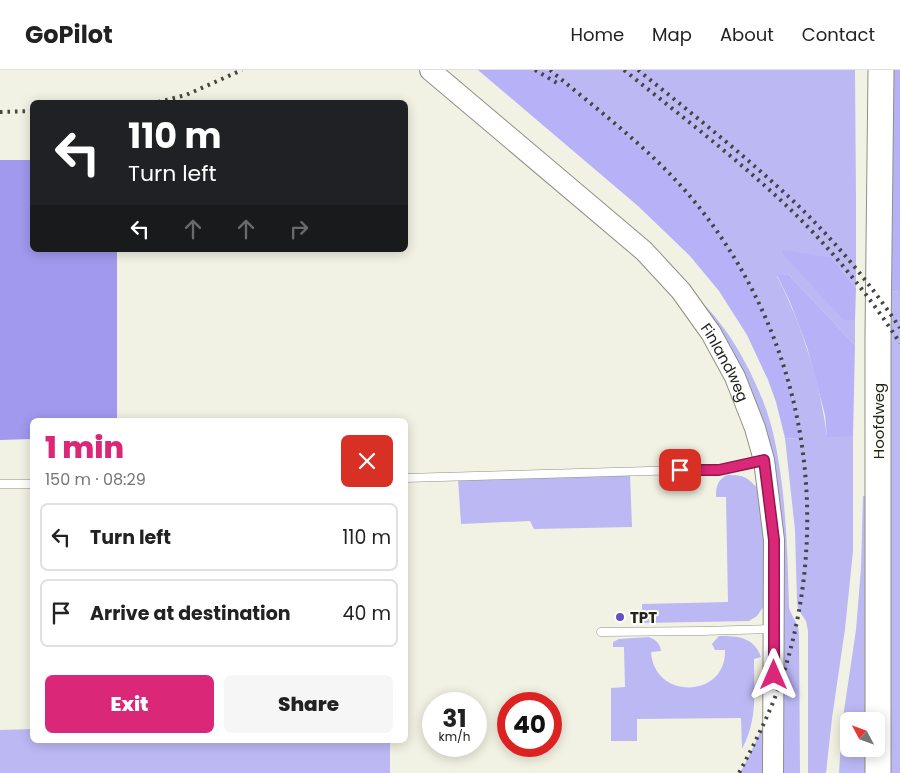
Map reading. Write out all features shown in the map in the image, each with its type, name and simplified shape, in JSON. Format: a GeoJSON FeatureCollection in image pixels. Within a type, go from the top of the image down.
{"type":"FeatureCollection","features":[{"type":"Feature","properties":{"kind":"main road","name":"Hoofdweg"},"geometry":{"type":"LineString","coordinates":[[878,773],[878,336],[881,70]]}},
{"type":"Feature","properties":{"kind":"street","name":"Finlandweg"},"geometry":{"type":"LineString","coordinates":[[430,70],[644,251],[681,291],[711,333],[735,377],[755,428],[764,460],[774,540],[773,773]]}},
{"type":"Feature","properties":{"kind":"lane"},"geometry":{"type":"LineString","coordinates":[[408,478],[719,470],[764,460]]}},
{"type":"Feature","properties":{"kind":"lane"},"geometry":{"type":"LineString","coordinates":[[0,484],[30,484]]}},
{"type":"Feature","properties":{"kind":"lane"},"geometry":{"type":"LineString","coordinates":[[601,632],[774,629]]}},
{"type":"Feature","properties":{"kind":"shaded area"},"geometry":{"type":"Polygon","coordinates":[[[478,70],[545,70],[553,73],[641,149],[690,198],[730,252],[762,311],[786,374],[801,439],[785,438],[768,380],[747,335],[719,291],[690,256],[638,206],[478,70]]]}},
{"type":"Feature","properties":{"kind":"shaded area"},"geometry":{"type":"Polygon","coordinates":[[[545,70],[855,70],[856,288],[832,258],[844,320],[855,320],[855,345],[788,274],[777,276],[809,354],[820,395],[827,436],[853,436],[853,551],[826,773],[808,773],[808,631],[806,621],[798,609],[797,601],[795,530],[785,438],[801,439],[793,398],[781,358],[766,320],[748,283],[726,248],[702,214],[675,183],[623,132],[553,73],[545,70]]]}},
{"type":"Feature","properties":{"kind":"shaded area"},"geometry":{"type":"Polygon","coordinates":[[[890,70],[900,70],[900,292],[886,291],[890,70]]]}},
{"type":"Feature","properties":{"kind":"shaded area"},"geometry":{"type":"Polygon","coordinates":[[[0,160],[30,160],[30,252],[117,252],[117,418],[30,418],[30,439],[0,440],[0,160]]]}},
{"type":"Feature","properties":{"kind":"shaded area"},"geometry":{"type":"Polygon","coordinates":[[[784,250],[832,258],[856,288],[855,320],[844,320],[782,253],[784,250]]]}},
{"type":"Feature","properties":{"kind":"shaded area"},"geometry":{"type":"Polygon","coordinates":[[[788,274],[855,345],[853,436],[827,437],[825,415],[807,347],[790,302],[777,275],[788,274]]]}},
{"type":"Feature","properties":{"kind":"shaded area"},"geometry":{"type":"Polygon","coordinates":[[[886,291],[900,292],[900,773],[885,773],[886,291]]]}},
{"type":"Feature","properties":{"kind":"shaded area"},"geometry":{"type":"Polygon","coordinates":[[[695,295],[723,326],[746,364],[765,406],[775,443],[780,468],[784,508],[789,608],[799,632],[800,773],[782,773],[778,517],[695,295]]]}},
{"type":"Feature","properties":{"kind":"shaded area"},"geometry":{"type":"Polygon","coordinates":[[[630,473],[632,527],[534,529],[530,521],[461,524],[458,478],[630,473]]]}},
{"type":"Feature","properties":{"kind":"shaded area"},"geometry":{"type":"Polygon","coordinates":[[[727,475],[746,478],[761,491],[766,603],[757,616],[749,621],[642,623],[642,604],[728,602],[726,497],[716,497],[718,484],[727,475]]]}},
{"type":"Feature","properties":{"kind":"shaded area"},"geometry":{"type":"Polygon","coordinates":[[[870,495],[870,712],[844,712],[856,630],[861,568],[863,496],[870,495]]]}},
{"type":"Feature","properties":{"kind":"shaded area"},"geometry":{"type":"Polygon","coordinates":[[[719,636],[739,637],[750,642],[758,650],[761,657],[754,659],[753,716],[751,727],[742,749],[741,718],[637,719],[637,741],[611,741],[611,688],[625,687],[624,647],[613,647],[613,642],[619,639],[649,637],[654,639],[659,644],[661,651],[651,652],[655,668],[664,679],[676,686],[690,687],[703,685],[715,677],[723,666],[725,650],[715,650],[712,644],[719,636]]]}},
{"type":"Feature","properties":{"kind":"shaded area"},"geometry":{"type":"Polygon","coordinates":[[[767,718],[766,773],[740,773],[750,754],[767,718]]]}},
{"type":"Feature","properties":{"kind":"shaded area"},"geometry":{"type":"Polygon","coordinates":[[[30,729],[30,743],[390,743],[390,773],[0,773],[0,730],[30,729]]]}},
{"type":"Feature","properties":{"kind":"shaded area"},"geometry":{"type":"Polygon","coordinates":[[[840,757],[866,758],[865,773],[839,773],[840,757]]]}},
{"type":"Feature","properties":{"kind":"railway"},"geometry":{"type":"LineString","coordinates":[[166,100],[186,95],[242,70]]}},
{"type":"Feature","properties":{"kind":"railway"},"geometry":{"type":"LineString","coordinates":[[535,70],[557,83]]}},
{"type":"Feature","properties":{"kind":"railway"},"geometry":{"type":"LineString","coordinates":[[550,70],[661,165],[694,201],[730,251],[760,305],[782,361],[798,420],[806,480],[807,541],[801,602],[778,691],[739,773]]}},
{"type":"Feature","properties":{"kind":"railway"},"geometry":{"type":"LineString","coordinates":[[624,70],[730,156],[791,210],[849,274],[876,308],[900,343]]}},
{"type":"Feature","properties":{"kind":"railway"},"geometry":{"type":"LineString","coordinates":[[638,70],[726,142],[812,219],[844,254],[900,328]]}},
{"type":"Feature","properties":{"kind":"railway"},"geometry":{"type":"LineString","coordinates":[[0,112],[30,111]]}},
{"type":"Feature","properties":{"kind":"place","name":"TPT"},"geometry":{"type":"Point","coordinates":[620,617]}},
{"type":"Feature","properties":{"kind":"route"},"geometry":{"type":"LineString","coordinates":[[680,470],[719,470],[764,460],[774,540],[774,675]]}}]}
